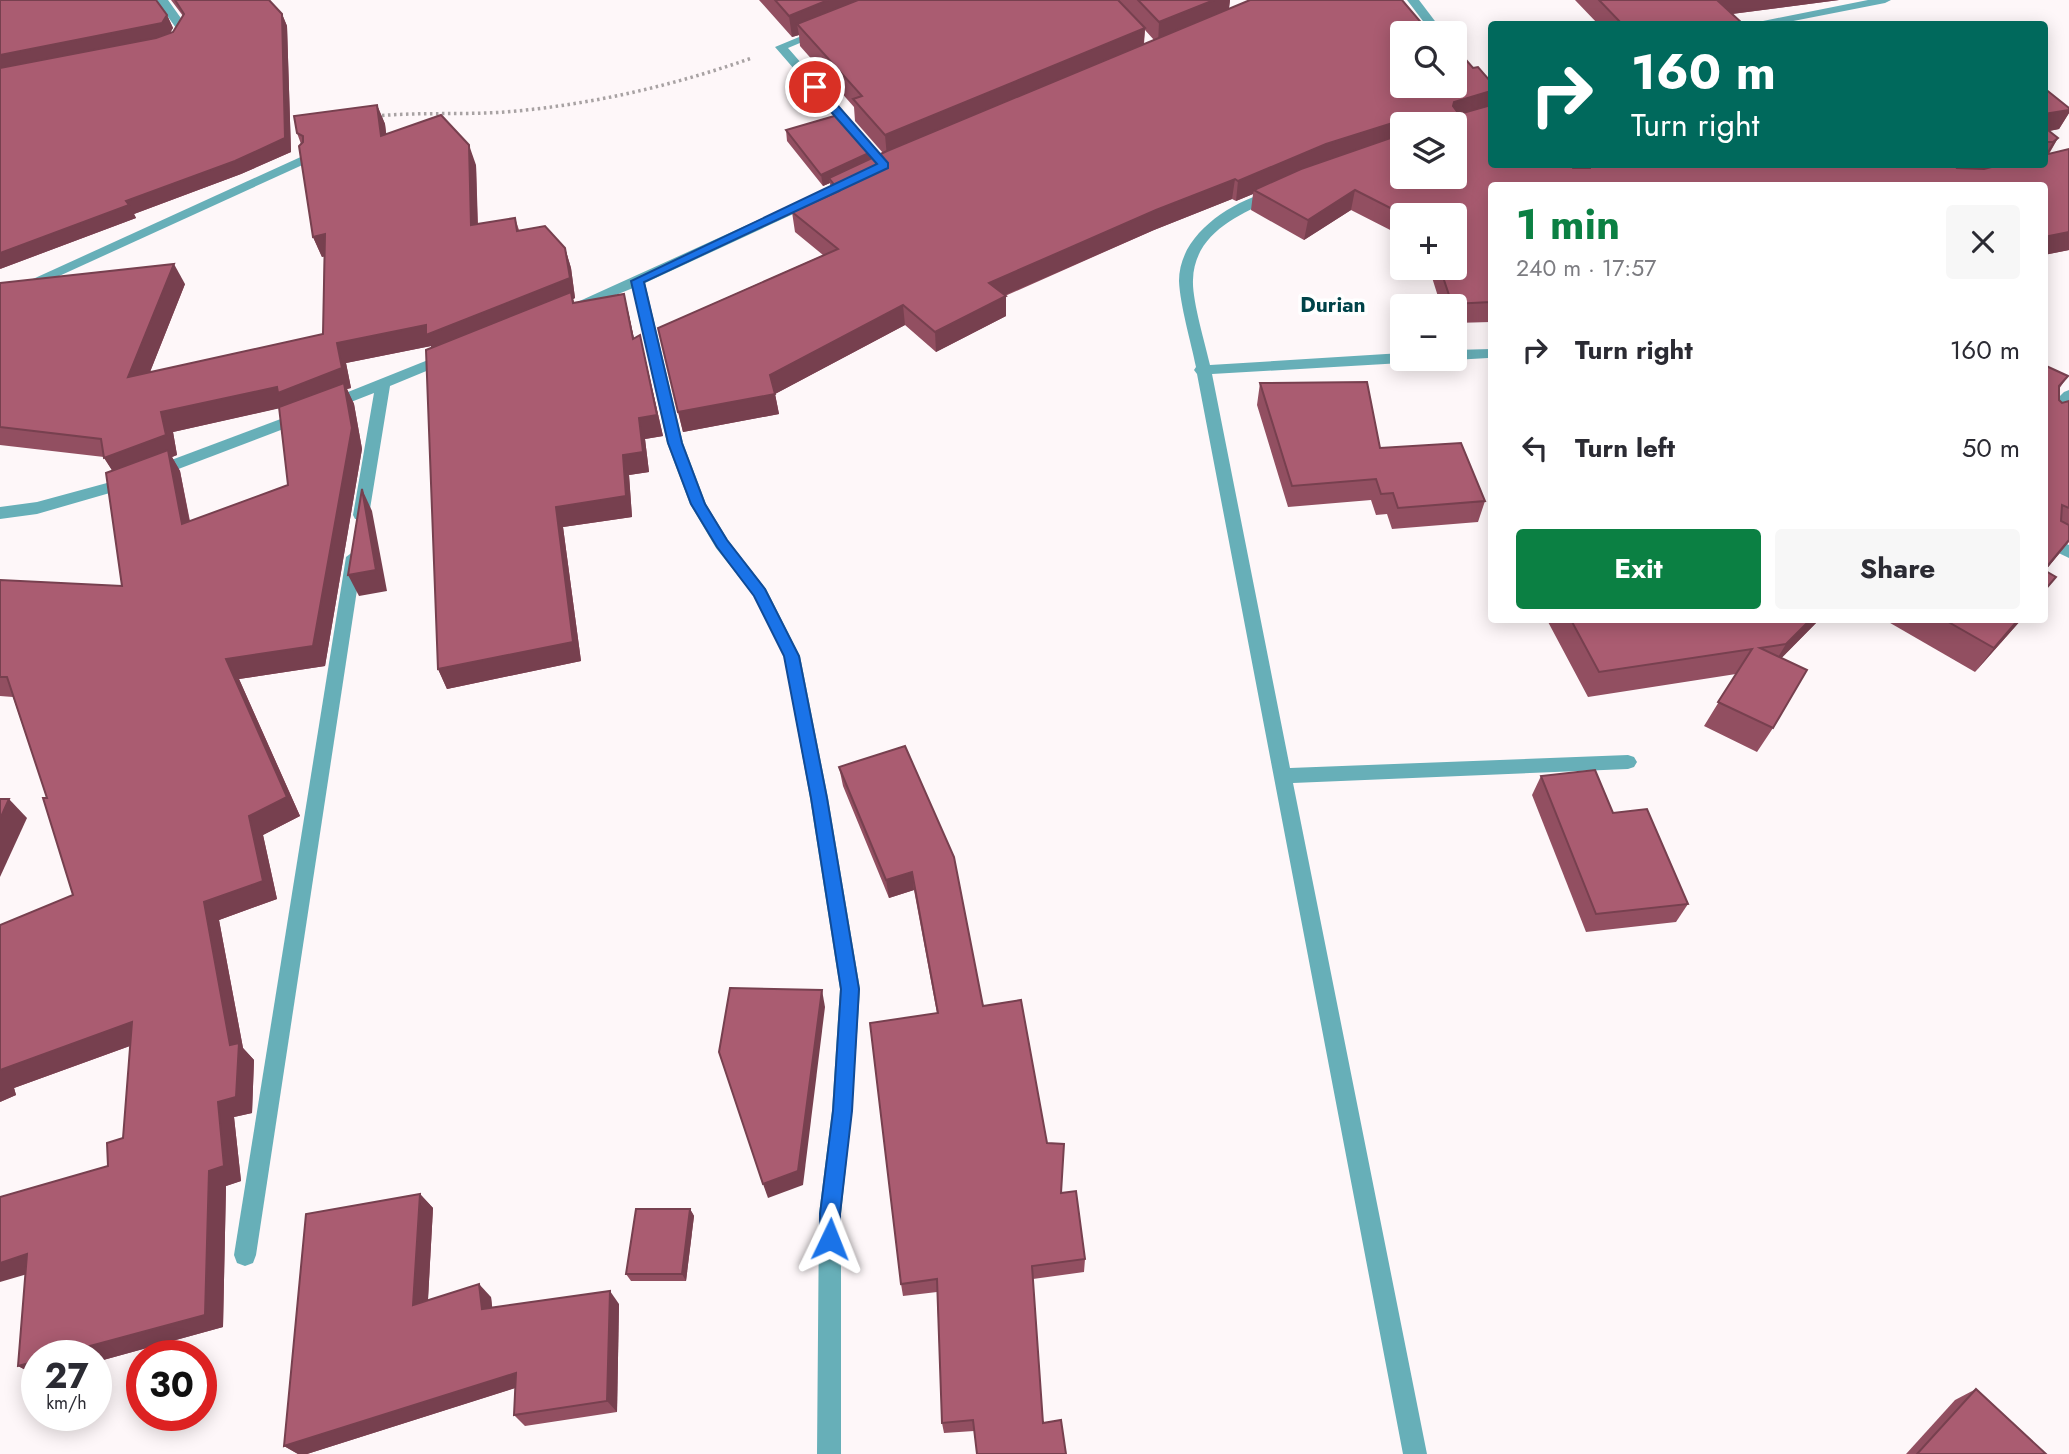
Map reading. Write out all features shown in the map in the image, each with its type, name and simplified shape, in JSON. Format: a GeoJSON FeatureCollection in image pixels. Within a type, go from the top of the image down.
{"type":"FeatureCollection","features":[{"type":"Feature","properties":{"kind":"street"},"geometry":{"type":"LineString","coordinates":[[162,0],[182,28],[174,40],[162,45]]}},
{"type":"Feature","properties":{"kind":"street"},"geometry":{"type":"LineString","coordinates":[[1413,0],[1429,21]]}},
{"type":"Feature","properties":{"kind":"street"},"geometry":{"type":"LineString","coordinates":[[1778,21],[1885,0]]}},
{"type":"Feature","properties":{"kind":"street"},"geometry":{"type":"LineString","coordinates":[[561,312],[638,281],[879,168],[780,47],[829,28]]}},
{"type":"Feature","properties":{"kind":"street"},"geometry":{"type":"LineString","coordinates":[[3,316],[2,298],[305,159]]}},
{"type":"Feature","properties":{"kind":"street"},"geometry":{"type":"LineString","coordinates":[[1280,190],[1243,208],[1204,232],[1191,254],[1186,280],[1201,370],[1415,1454]]}},
{"type":"Feature","properties":{"kind":"street"},"geometry":{"type":"LineString","coordinates":[[638,281],[675,443],[698,504],[722,544],[760,593],[792,656],[819,798],[850,989],[842,1111],[830,1214],[829,1454]]}},
{"type":"Feature","properties":{"kind":"street"},"geometry":{"type":"LineString","coordinates":[[0,513],[37,508],[118,486],[459,353]]}},
{"type":"Feature","properties":{"kind":"street"},"geometry":{"type":"LineString","coordinates":[[1467,354],[1488,353]]}},
{"type":"Feature","properties":{"kind":"street"},"geometry":{"type":"LineString","coordinates":[[1201,370],[1390,359]]}},
{"type":"Feature","properties":{"kind":"street"},"geometry":{"type":"LineString","coordinates":[[245,1255],[318,775],[383,383]]}},
{"type":"Feature","properties":{"kind":"street"},"geometry":{"type":"LineString","coordinates":[[2048,417],[2069,395]]}},
{"type":"Feature","properties":{"kind":"street"},"geometry":{"type":"LineString","coordinates":[[2048,540],[2069,552]]}},
{"type":"Feature","properties":{"kind":"street"},"geometry":{"type":"LineString","coordinates":[[1281,776],[1628,762]]}},
{"type":"Feature","properties":{"kind":"path"},"geometry":{"type":"LineString","coordinates":[[365,118],[401,113],[466,114],[584,103],[701,77],[780,47]]}},
{"type":"Feature","properties":{"kind":"building"},"geometry":{"type":"Polygon","coordinates":[[[0,0],[156,0],[167,15],[162,23],[0,55],[0,0]]]}},
{"type":"Feature","properties":{"kind":"building"},"geometry":{"type":"Polygon","coordinates":[[[175,0],[269,0],[282,14],[285,138],[235,161],[126,201],[129,205],[0,253],[0,68],[156,38],[173,32],[184,14],[175,0]]]}},
{"type":"Feature","properties":{"kind":"building"},"geometry":{"type":"Polygon","coordinates":[[[775,0],[828,0],[789,16],[775,0]]]}},
{"type":"Feature","properties":{"kind":"building"},"geometry":{"type":"Polygon","coordinates":[[[858,0],[1118,0],[1145,28],[885,135],[853,99],[862,96],[797,24],[858,0]]]}},
{"type":"Feature","properties":{"kind":"building"},"geometry":{"type":"Polygon","coordinates":[[[1138,0],[1214,0],[1159,22],[1138,0]]]}},
{"type":"Feature","properties":{"kind":"building"},"geometry":{"type":"Polygon","coordinates":[[[1250,0],[1402,0],[1420,21],[1390,21],[1390,98],[1467,98],[1467,61],[1473,68],[1478,67],[1488,79],[1488,92],[1454,102],[1453,106],[1458,112],[1390,112],[1390,124],[1326,144],[1238,181],[1235,179],[1156,210],[989,283],[1006,296],[935,332],[903,305],[770,375],[775,394],[678,412],[658,328],[838,249],[792,212],[839,191],[829,178],[887,151],[1250,0]]]}},
{"type":"Feature","properties":{"kind":"building"},"geometry":{"type":"Polygon","coordinates":[[[1599,0],[1717,0],[1740,21],[1619,21],[1599,0]]]}},
{"type":"Feature","properties":{"kind":"building"},"geometry":{"type":"Polygon","coordinates":[[[2048,91],[2069,108],[2048,113],[2048,91]]]}},
{"type":"Feature","properties":{"kind":"building"},"geometry":{"type":"Polygon","coordinates":[[[377,105],[381,136],[441,115],[469,145],[471,225],[515,218],[517,231],[545,226],[565,248],[570,278],[426,335],[426,325],[337,343],[342,368],[278,393],[277,387],[161,412],[166,435],[104,458],[101,439],[0,427],[0,283],[174,264],[128,377],[323,334],[325,234],[313,237],[299,146],[303,142],[303,136],[297,133],[294,116],[377,105]]]}},
{"type":"Feature","properties":{"kind":"building"},"geometry":{"type":"Polygon","coordinates":[[[1488,106],[1488,168],[2048,168],[2048,154],[2069,149],[2069,232],[2048,236],[2048,182],[1488,182],[1488,302],[1467,303],[1467,294],[1449,294],[1444,280],[1467,280],[1467,203],[1390,203],[1390,208],[1355,190],[1308,220],[1254,190],[1301,169],[1390,138],[1390,189],[1467,189],[1466,112],[1488,106]]]}},
{"type":"Feature","properties":{"kind":"building"},"geometry":{"type":"Polygon","coordinates":[[[838,115],[871,152],[821,175],[786,130],[838,115]]]}},
{"type":"Feature","properties":{"kind":"building"},"geometry":{"type":"Polygon","coordinates":[[[2048,130],[2058,138],[2048,142],[2048,130]]]}},
{"type":"Feature","properties":{"kind":"building"},"geometry":{"type":"Polygon","coordinates":[[[571,292],[573,303],[624,294],[633,339],[640,335],[657,415],[639,418],[643,452],[623,455],[626,496],[556,507],[573,642],[438,669],[426,350],[571,292]]]}},
{"type":"Feature","properties":{"kind":"building"},"geometry":{"type":"Polygon","coordinates":[[[2048,367],[2068,376],[2059,386],[2059,400],[2062,403],[2069,401],[2069,508],[2062,505],[2061,521],[2069,525],[2069,540],[2048,565],[2048,367]]]}},
{"type":"Feature","properties":{"kind":"building"},"geometry":{"type":"Polygon","coordinates":[[[1367,382],[1380,448],[1461,443],[1485,501],[1398,508],[1393,493],[1381,494],[1376,479],[1292,486],[1260,383],[1367,382]]]}},
{"type":"Feature","properties":{"kind":"building"},"geometry":{"type":"Polygon","coordinates":[[[344,383],[352,428],[313,646],[226,659],[287,797],[249,816],[263,881],[204,902],[230,1045],[239,1043],[236,1097],[218,1102],[224,1166],[209,1171],[205,1315],[112,1340],[21,1340],[21,1365],[18,1366],[27,1254],[0,1263],[0,1197],[108,1166],[107,1143],[123,1138],[132,1022],[0,1070],[0,925],[73,895],[43,798],[47,798],[7,677],[0,677],[0,580],[122,586],[106,473],[168,450],[182,524],[288,485],[279,407],[344,383]]]}},
{"type":"Feature","properties":{"kind":"building"},"geometry":{"type":"Polygon","coordinates":[[[362,489],[376,570],[348,575],[362,489]]]}},
{"type":"Feature","properties":{"kind":"building"},"geometry":{"type":"Polygon","coordinates":[[[2048,572],[2056,577],[2048,586],[2048,572]]]}},
{"type":"Feature","properties":{"kind":"building"},"geometry":{"type":"Polygon","coordinates":[[[1573,623],[1807,623],[1786,644],[1760,648],[1807,670],[1773,728],[1718,702],[1752,649],[1599,672],[1573,623]]]}},
{"type":"Feature","properties":{"kind":"building"},"geometry":{"type":"Polygon","coordinates":[[[1950,623],[2015,623],[1994,648],[1950,623]]]}},
{"type":"Feature","properties":{"kind":"building"},"geometry":{"type":"Polygon","coordinates":[[[905,746],[954,857],[983,1006],[1021,1000],[1047,1143],[1064,1144],[1061,1193],[1076,1191],[1085,1259],[1032,1266],[1043,1423],[1061,1420],[1066,1454],[977,1454],[973,1420],[942,1423],[937,1279],[901,1284],[870,1023],[938,1013],[912,872],[886,880],[839,767],[905,746]]]}},
{"type":"Feature","properties":{"kind":"building"},"geometry":{"type":"Polygon","coordinates":[[[1595,770],[1613,813],[1647,809],[1688,904],[1596,914],[1541,776],[1595,770]]]}},
{"type":"Feature","properties":{"kind":"building"},"geometry":{"type":"Polygon","coordinates":[[[0,799],[9,799],[0,819],[0,799]]]}},
{"type":"Feature","properties":{"kind":"building"},"geometry":{"type":"Polygon","coordinates":[[[730,988],[822,990],[798,1171],[763,1184],[719,1052],[730,988]]]}},
{"type":"Feature","properties":{"kind":"building"},"geometry":{"type":"Polygon","coordinates":[[[420,1194],[413,1305],[479,1284],[482,1309],[610,1291],[607,1401],[514,1415],[516,1373],[284,1446],[306,1214],[420,1194]]]}},
{"type":"Feature","properties":{"kind":"building"},"geometry":{"type":"Polygon","coordinates":[[[636,1209],[690,1209],[682,1274],[626,1274],[636,1209]]]}},
{"type":"Feature","properties":{"kind":"building"},"geometry":{"type":"Polygon","coordinates":[[[1976,1389],[2046,1454],[1917,1454],[1976,1389]]]}},
{"type":"Feature","properties":{"kind":"district","name":"Durian"},"geometry":{"type":"Point","coordinates":[1333,305]}},
{"type":"Feature","properties":{"kind":"route"},"geometry":{"type":"LineString","coordinates":[[815,87],[884,165],[638,281],[675,443],[698,504],[722,544],[760,593],[792,656],[819,798],[850,989],[830,1239]]}}]}
